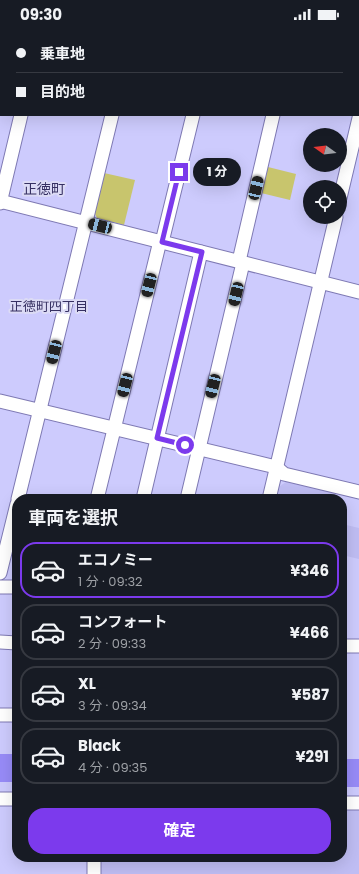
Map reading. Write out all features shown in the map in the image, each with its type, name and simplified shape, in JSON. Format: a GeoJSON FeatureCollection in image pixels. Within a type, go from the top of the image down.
{"type":"FeatureCollection","features":[{"type":"Feature","properties":{"kind":"street"},"geometry":{"type":"LineString","coordinates":[[21,116],[0,202],[86,222],[359,292]]}},
{"type":"Feature","properties":{"kind":"street"},"geometry":{"type":"LineString","coordinates":[[19,494],[112,116]]}},
{"type":"Feature","properties":{"kind":"street"},"geometry":{"type":"LineString","coordinates":[[98,494],[192,116]]}},
{"type":"Feature","properties":{"kind":"street"},"geometry":{"type":"LineString","coordinates":[[188,494],[241,262],[272,116]]}},
{"type":"Feature","properties":{"kind":"street"},"geometry":{"type":"LineString","coordinates":[[344,180],[359,118]]}},
{"type":"Feature","properties":{"kind":"street"},"geometry":{"type":"LineString","coordinates":[[270,494],[334,224]]}},
{"type":"Feature","properties":{"kind":"street"},"geometry":{"type":"LineString","coordinates":[[144,494],[202,252]]}},
{"type":"Feature","properties":{"kind":"street"},"geometry":{"type":"LineString","coordinates":[[0,401],[276,467],[284,474],[359,492]]}},
{"type":"Feature","properties":{"kind":"street"},"geometry":{"type":"LineString","coordinates":[[0,573],[12,524]]}},
{"type":"Feature","properties":{"kind":"street"},"geometry":{"type":"LineString","coordinates":[[0,587],[12,587]]}},
{"type":"Feature","properties":{"kind":"street"},"geometry":{"type":"LineString","coordinates":[[0,642],[12,643]]}},
{"type":"Feature","properties":{"kind":"street"},"geometry":{"type":"LineString","coordinates":[[347,646],[359,646]]}},
{"type":"Feature","properties":{"kind":"street"},"geometry":{"type":"LineString","coordinates":[[0,715],[12,715]]}},
{"type":"Feature","properties":{"kind":"street"},"geometry":{"type":"LineString","coordinates":[[0,799],[12,799]]}},
{"type":"Feature","properties":{"kind":"street"},"geometry":{"type":"LineString","coordinates":[[347,803],[359,803]]}},
{"type":"Feature","properties":{"kind":"street"},"geometry":{"type":"LineString","coordinates":[[94,862],[94,874]]}},
{"type":"Feature","properties":{"kind":"shaded area"},"geometry":{"type":"Polygon","coordinates":[[[268,167],[296,174],[290,200],[261,193],[268,167]]]}},
{"type":"Feature","properties":{"kind":"shaded area"},"geometry":{"type":"Polygon","coordinates":[[[104,173],[135,180],[124,225],[97,218],[94,212],[104,173]]]}},
{"type":"Feature","properties":{"kind":"shaded area"},"geometry":{"type":"Polygon","coordinates":[[[286,482],[337,494],[278,494],[280,486],[286,482]]]}},
{"type":"Feature","properties":{"kind":"shaded area"},"geometry":{"type":"Polygon","coordinates":[[[347,525],[359,528],[359,559],[347,556],[347,525]]]}},
{"type":"Feature","properties":{"kind":"shaded area"},"geometry":{"type":"Polygon","coordinates":[[[0,754],[12,754],[12,782],[0,782],[0,754]]]}},
{"type":"Feature","properties":{"kind":"shaded area"},"geometry":{"type":"Polygon","coordinates":[[[347,759],[359,759],[359,787],[347,787],[347,759]]]}},
{"type":"Feature","properties":{"kind":"shaded area"},"geometry":{"type":"Polygon","coordinates":[[[347,808],[359,808],[359,874],[100,874],[100,862],[347,862],[347,808]]]}},
{"type":"Feature","properties":{"kind":"district","name":"正徳町"},"geometry":{"type":"Point","coordinates":[44,189]}},
{"type":"Feature","properties":{"kind":"district","name":"正徳町四丁目"},"geometry":{"type":"Point","coordinates":[49,306]}},
{"type":"Feature","properties":{"kind":"route"},"geometry":{"type":"LineString","coordinates":[[179,172],[162,242],[202,252],[157,438],[185,445]]}}]}
